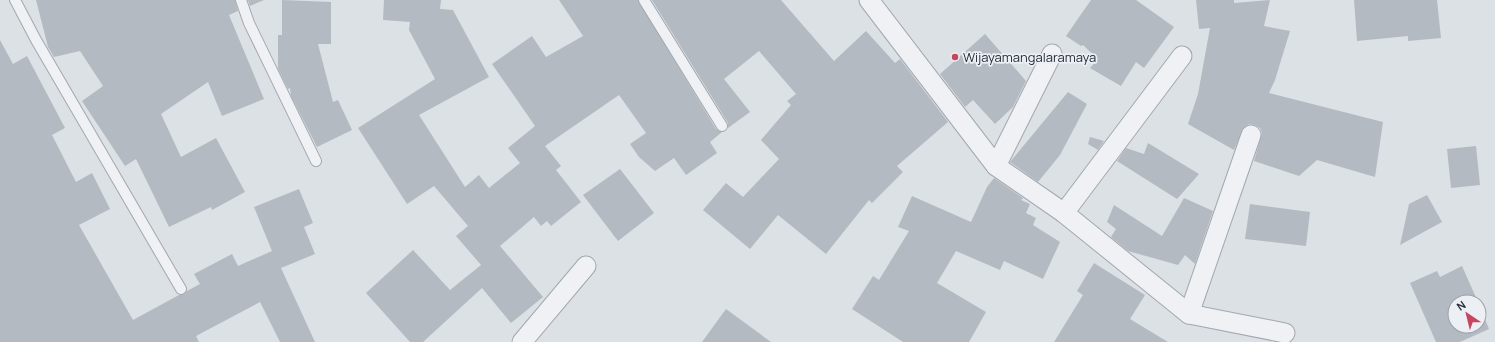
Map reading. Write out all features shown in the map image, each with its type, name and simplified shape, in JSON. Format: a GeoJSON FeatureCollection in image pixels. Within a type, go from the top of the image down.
{"type":"FeatureCollection","features":[{"type":"Feature","properties":{"kind":"street"},"geometry":{"type":"LineString","coordinates":[[869,0],[996,166],[1064,213],[1189,314],[1285,332]]}},
{"type":"Feature","properties":{"kind":"street"},"geometry":{"type":"LineString","coordinates":[[996,166],[1052,54]]}},
{"type":"Feature","properties":{"kind":"street"},"geometry":{"type":"LineString","coordinates":[[1064,213],[1182,56]]}},
{"type":"Feature","properties":{"kind":"street"},"geometry":{"type":"LineString","coordinates":[[1189,314],[1251,135]]}},
{"type":"Feature","properties":{"kind":"street"},"geometry":{"type":"LineString","coordinates":[[522,342],[586,266]]}},
{"type":"Feature","properties":{"kind":"lane"},"geometry":{"type":"LineString","coordinates":[[16,0],[36,40],[181,289]]}},
{"type":"Feature","properties":{"kind":"lane"},"geometry":{"type":"LineString","coordinates":[[241,0],[249,23],[316,161]]}},
{"type":"Feature","properties":{"kind":"lane"},"geometry":{"type":"LineString","coordinates":[[644,0],[722,126]]}},
{"type":"Feature","properties":{"kind":"building"},"geometry":{"type":"Polygon","coordinates":[[[36,0],[235,0],[238,11],[229,15],[264,99],[222,116],[208,82],[161,114],[181,157],[216,138],[245,192],[212,210],[211,207],[169,227],[136,159],[125,166],[82,101],[103,86],[80,51],[54,57],[48,47],[36,0]]]}},
{"type":"Feature","properties":{"kind":"building"},"geometry":{"type":"Polygon","coordinates":[[[248,0],[264,0],[250,6],[248,0]]]}},
{"type":"Feature","properties":{"kind":"building"},"geometry":{"type":"Polygon","coordinates":[[[282,0],[331,2],[331,44],[318,44],[333,102],[338,100],[352,130],[317,147],[291,96],[290,88],[288,89],[278,69],[278,35],[282,35],[282,0]]]}},
{"type":"Feature","properties":{"kind":"building"},"geometry":{"type":"Polygon","coordinates":[[[384,0],[441,0],[440,9],[453,10],[489,77],[419,115],[465,187],[479,175],[489,188],[520,163],[508,148],[535,126],[492,64],[532,36],[546,57],[583,36],[559,0],[638,0],[716,129],[722,132],[710,142],[717,153],[686,175],[674,158],[655,171],[639,157],[630,144],[646,133],[619,95],[545,146],[561,166],[556,170],[581,202],[551,226],[547,221],[541,226],[534,217],[500,246],[543,297],[511,323],[482,288],[423,342],[410,342],[366,293],[413,250],[450,290],[481,265],[456,236],[468,226],[434,186],[407,204],[358,128],[435,79],[409,30],[410,22],[383,20],[384,0]]]}},
{"type":"Feature","properties":{"kind":"building"},"geometry":{"type":"Polygon","coordinates":[[[652,0],[781,0],[834,61],[866,31],[895,63],[900,59],[948,122],[897,166],[903,172],[872,203],[869,200],[826,254],[778,215],[750,249],[703,210],[726,183],[743,197],[779,159],[761,140],[791,105],[787,101],[796,94],[759,51],[724,79],[750,112],[728,128],[728,123],[652,0]]]}},
{"type":"Feature","properties":{"kind":"building"},"geometry":{"type":"Polygon","coordinates":[[[1091,0],[1136,0],[1174,27],[1144,68],[1136,62],[1121,86],[1090,68],[1098,59],[1083,45],[1081,46],[1066,36],[1091,0]]]}},
{"type":"Feature","properties":{"kind":"building"},"geometry":{"type":"Polygon","coordinates":[[[1196,0],[1234,0],[1234,3],[1270,0],[1264,26],[1290,31],[1275,80],[1269,93],[1383,122],[1375,177],[1317,160],[1299,176],[1254,161],[1262,133],[1260,128],[1255,125],[1249,124],[1244,127],[1234,150],[1188,124],[1198,94],[1210,28],[1199,29],[1196,0]]]}},
{"type":"Feature","properties":{"kind":"building"},"geometry":{"type":"Polygon","coordinates":[[[1354,0],[1437,0],[1441,38],[1408,41],[1408,36],[1357,41],[1354,0]]]}},
{"type":"Feature","properties":{"kind":"building"},"geometry":{"type":"Polygon","coordinates":[[[985,34],[1026,81],[1013,107],[995,124],[973,100],[965,107],[940,74],[985,34]]]}},
{"type":"Feature","properties":{"kind":"building"},"geometry":{"type":"Polygon","coordinates":[[[0,40],[13,64],[27,56],[65,128],[52,135],[76,182],[92,173],[110,209],[79,225],[133,320],[179,295],[185,294],[187,291],[200,284],[194,274],[232,254],[238,266],[272,251],[254,207],[299,189],[313,223],[304,227],[315,254],[281,268],[315,342],[280,342],[260,302],[196,336],[199,342],[0,342],[0,40]]]}},
{"type":"Feature","properties":{"kind":"building"},"geometry":{"type":"Polygon","coordinates":[[[1068,92],[1087,104],[1060,155],[1038,182],[1010,162],[1068,92]]]}},
{"type":"Feature","properties":{"kind":"building"},"geometry":{"type":"Polygon","coordinates":[[[1090,137],[1104,141],[1098,150],[1088,144],[1090,137]]]}},
{"type":"Feature","properties":{"kind":"building"},"geometry":{"type":"Polygon","coordinates":[[[1148,143],[1199,174],[1177,199],[1117,161],[1126,148],[1144,154],[1148,143]]]}},
{"type":"Feature","properties":{"kind":"building"},"geometry":{"type":"Polygon","coordinates":[[[1476,146],[1480,185],[1451,188],[1447,149],[1476,146]]]}},
{"type":"Feature","properties":{"kind":"building"},"geometry":{"type":"Polygon","coordinates":[[[620,169],[654,213],[618,241],[583,195],[620,169]]]}},
{"type":"Feature","properties":{"kind":"building"},"geometry":{"type":"Polygon","coordinates":[[[994,178],[1023,198],[1021,200],[1030,204],[1026,213],[1036,218],[1033,225],[1060,242],[1043,279],[1004,261],[1000,270],[956,251],[937,283],[986,312],[969,342],[903,342],[852,309],[873,276],[879,280],[909,231],[898,227],[912,196],[971,222],[987,187],[994,178]]]}},
{"type":"Feature","properties":{"kind":"building"},"geometry":{"type":"Polygon","coordinates":[[[1427,195],[1442,222],[1400,245],[1409,204],[1427,195]]]}},
{"type":"Feature","properties":{"kind":"building"},"geometry":{"type":"Polygon","coordinates":[[[1184,198],[1213,211],[1195,264],[1185,255],[1178,265],[1128,251],[1111,237],[1116,229],[1107,222],[1114,205],[1162,236],[1184,198]]]}},
{"type":"Feature","properties":{"kind":"building"},"geometry":{"type":"Polygon","coordinates":[[[1250,204],[1310,212],[1306,246],[1245,239],[1250,204]]]}},
{"type":"Feature","properties":{"kind":"building"},"geometry":{"type":"Polygon","coordinates":[[[1094,263],[1145,295],[1130,319],[1168,342],[1054,342],[1083,295],[1077,291],[1094,263]]]}},
{"type":"Feature","properties":{"kind":"building"},"geometry":{"type":"Polygon","coordinates":[[[1462,266],[1474,294],[1447,294],[1447,334],[1478,334],[1460,342],[1436,342],[1410,283],[1437,271],[1440,277],[1462,266]]]}},
{"type":"Feature","properties":{"kind":"building"},"geometry":{"type":"Polygon","coordinates":[[[726,309],[771,342],[702,342],[726,309]]]}},
{"type":"Feature","properties":{"kind":"place","name":"Wijayamangalaramaya"},"geometry":{"type":"Point","coordinates":[955,57]}}]}
